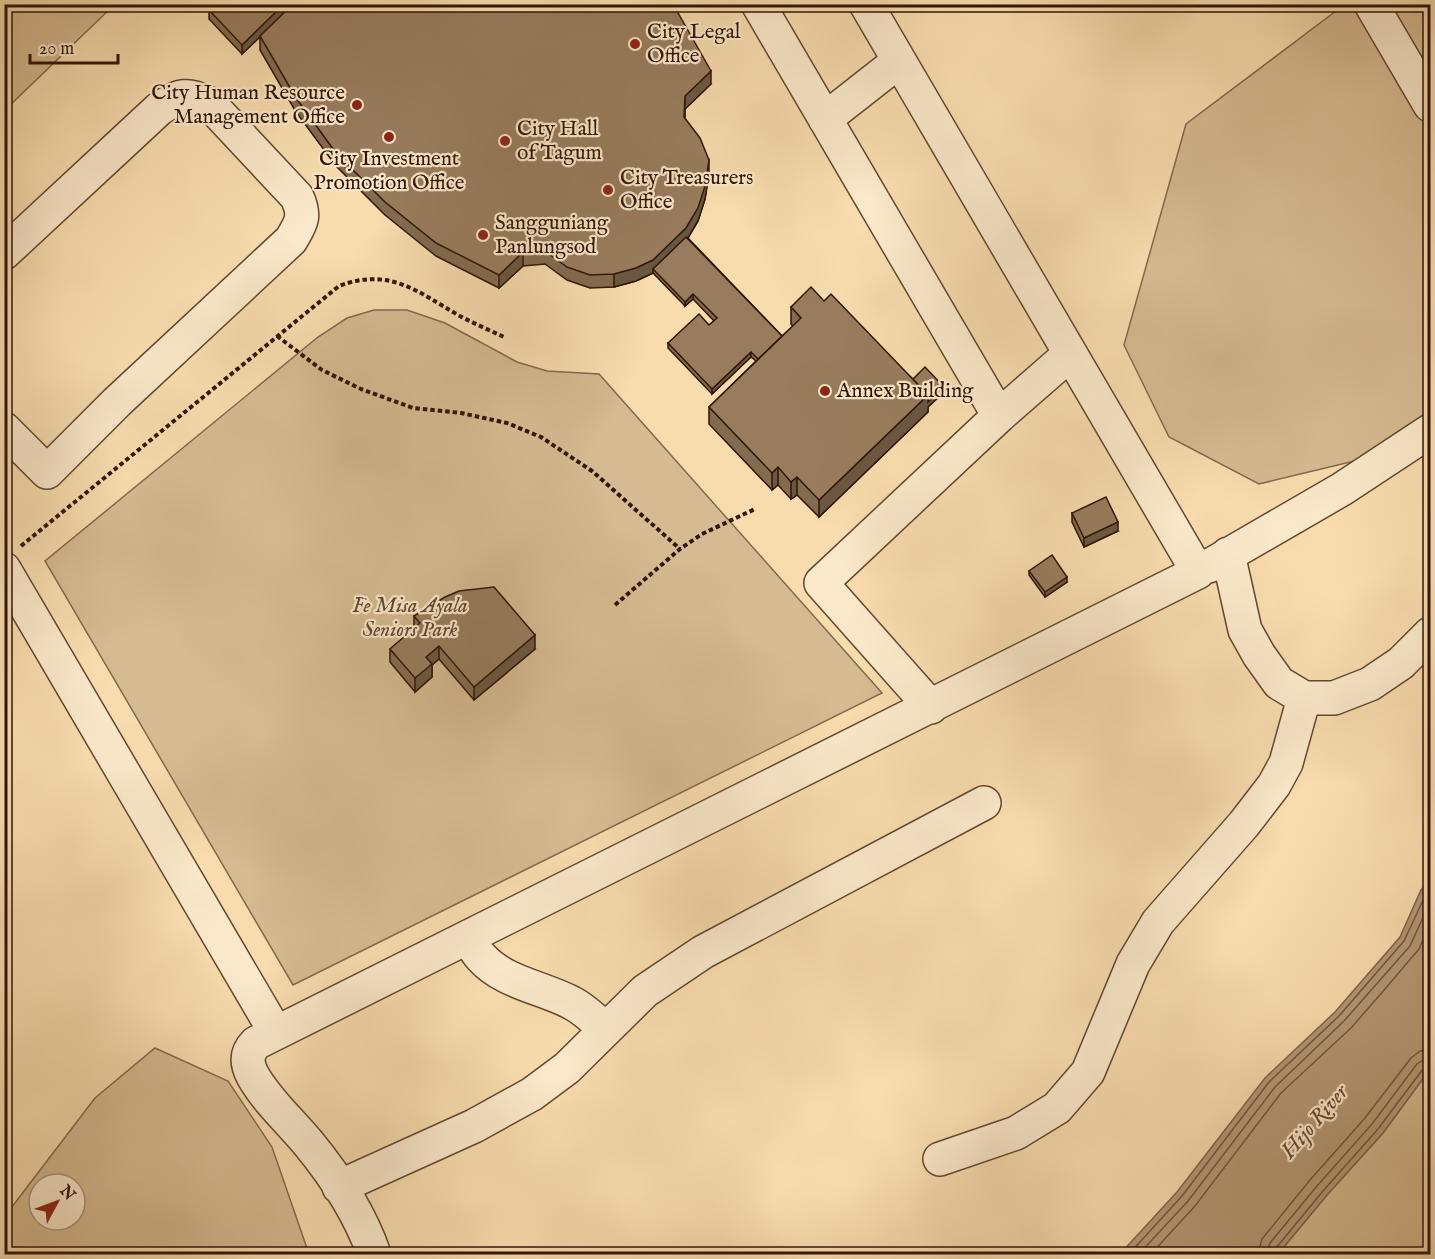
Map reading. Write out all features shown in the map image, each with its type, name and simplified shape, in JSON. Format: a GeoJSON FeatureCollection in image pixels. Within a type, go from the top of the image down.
{"type":"FeatureCollection","features":[{"type":"Feature","properties":{"kind":"street"},"geometry":{"type":"LineString","coordinates":[[758,4],[999,416]]}},
{"type":"Feature","properties":{"kind":"street"},"geometry":{"type":"LineString","coordinates":[[866,4],[1198,572]]}},
{"type":"Feature","properties":{"kind":"street"},"geometry":{"type":"LineString","coordinates":[[1371,4],[1431,105]]}},
{"type":"Feature","properties":{"kind":"street"},"geometry":{"type":"LineString","coordinates":[[825,119],[899,61]]}},
{"type":"Feature","properties":{"kind":"street"},"geometry":{"type":"LineString","coordinates":[[4,253],[159,109],[176,97],[194,96],[210,104],[297,197],[303,210],[300,224],[291,240],[117,402],[47,472],[4,429]]}},
{"type":"Feature","properties":{"kind":"street"},"geometry":{"type":"LineString","coordinates":[[931,706],[821,583],[999,416],[1070,354]]}},
{"type":"Feature","properties":{"kind":"street"},"geometry":{"type":"LineString","coordinates":[[374,1254],[365,1228],[339,1187],[309,1144],[253,1076],[248,1062],[249,1051],[256,1043],[1198,572],[1342,489],[1431,431]]}},
{"type":"Feature","properties":{"kind":"street"},"geometry":{"type":"LineString","coordinates":[[1228,554],[1245,630],[1259,655],[1279,682],[1304,698],[1334,698],[1370,684],[1401,663],[1431,634]]}},
{"type":"Feature","properties":{"kind":"street"},"geometry":{"type":"LineString","coordinates":[[9,561],[276,1033]]}},
{"type":"Feature","properties":{"kind":"street"},"geometry":{"type":"LineString","coordinates":[[940,1159],[1016,1132],[1057,1108],[1088,1072],[1133,964],[1158,922],[1244,824],[1274,785],[1286,763],[1304,698]]}},
{"type":"Feature","properties":{"kind":"street"},"geometry":{"type":"LineString","coordinates":[[339,1187],[474,1126],[532,1094],[567,1068],[645,991],[703,952],[984,803]]}},
{"type":"Feature","properties":{"kind":"street"},"geometry":{"type":"LineString","coordinates":[[468,937],[479,956],[508,978],[576,1004],[605,1029]]}},
{"type":"Feature","properties":{"kind":"path"},"geometry":{"type":"LineString","coordinates":[[9,561],[339,286],[356,280],[376,279],[399,282],[460,316],[504,337]]}},
{"type":"Feature","properties":{"kind":"path"},"geometry":{"type":"LineString","coordinates":[[277,336],[322,370],[361,389],[413,408],[460,413],[507,423],[541,437],[592,471],[680,549]]}},
{"type":"Feature","properties":{"kind":"path"},"geometry":{"type":"LineString","coordinates":[[615,605],[680,549],[702,534],[755,509]]}},
{"type":"Feature","properties":{"kind":"green space"},"geometry":{"type":"Polygon","coordinates":[[[5,4],[114,4],[114,5],[5,110],[5,4]]]}},
{"type":"Feature","properties":{"kind":"green space"},"geometry":{"type":"Polygon","coordinates":[[[1344,5],[1430,5],[1430,421],[1367,458],[1259,484],[1169,437],[1124,345],[1186,124],[1344,5]]]}},
{"type":"Feature","properties":{"kind":"green space","name":"Fe Misa Ayala Seniors Park"},"geometry":{"type":"Polygon","coordinates":[[[374,310],[407,310],[445,323],[517,362],[547,371],[599,374],[882,693],[293,985],[45,561],[318,337],[347,318],[374,310]]]}},
{"type":"Feature","properties":{"kind":"green space"},"geometry":{"type":"Polygon","coordinates":[[[155,1048],[228,1081],[272,1147],[309,1254],[5,1254],[5,1216],[27,1187],[27,1232],[87,1232],[87,1172],[39,1172],[95,1098],[155,1048]]]}},
{"type":"Feature","properties":{"kind":"green space"},"geometry":{"type":"Polygon","coordinates":[[[1430,1069],[1430,1254],[1278,1254],[1383,1133],[1430,1069]]]}},
{"type":"Feature","properties":{"kind":"water","name":"Hijo River"},"geometry":{"type":"Polygon","coordinates":[[[1430,880],[1430,1069],[1383,1133],[1278,1254],[1120,1254],[1177,1192],[1265,1078],[1335,1012],[1400,937],[1421,890],[1430,880]]]}},
{"type":"Feature","properties":{"kind":"building"},"geometry":{"type":"Polygon","coordinates":[[[215,4],[284,4],[242,45],[209,10],[215,4]]]}},
{"type":"Feature","properties":{"kind":"building","name":"City Hall of Tagum"},"geometry":{"type":"Polygon","coordinates":[[[293,4],[673,4],[711,71],[685,96],[684,117],[700,138],[709,160],[705,186],[698,208],[686,228],[653,260],[636,268],[614,274],[590,275],[567,267],[545,251],[523,252],[499,275],[436,243],[385,202],[336,153],[296,98],[260,36],[293,4]]]}},
{"type":"Feature","properties":{"kind":"building"},"geometry":{"type":"Polygon","coordinates":[[[686,237],[782,336],[758,359],[751,352],[712,389],[668,343],[699,314],[709,325],[717,318],[693,294],[685,302],[653,269],[686,237]]]}},
{"type":"Feature","properties":{"kind":"building","name":"Annex Building"},"geometry":{"type":"Polygon","coordinates":[[[811,287],[824,301],[831,294],[928,395],[819,500],[797,477],[791,482],[778,467],[772,473],[709,407],[801,318],[791,307],[811,287]]]}},
{"type":"Feature","properties":{"kind":"building"},"geometry":{"type":"Polygon","coordinates":[[[925,367],[944,387],[928,402],[928,395],[913,379],[925,367]]]}},
{"type":"Feature","properties":{"kind":"building"},"geometry":{"type":"Polygon","coordinates":[[[1106,497],[1118,522],[1084,538],[1072,513],[1106,497]]]}},
{"type":"Feature","properties":{"kind":"building"},"geometry":{"type":"Polygon","coordinates":[[[1052,555],[1067,577],[1045,592],[1029,571],[1052,555]]]}},
{"type":"Feature","properties":{"kind":"building"},"geometry":{"type":"Polygon","coordinates":[[[494,587],[535,635],[474,687],[439,646],[426,657],[432,664],[415,678],[390,649],[420,623],[414,616],[445,597],[459,591],[494,587]]]}},
{"type":"Feature","properties":{"kind":"place","name":"City Legal Office"},"geometry":{"type":"Point","coordinates":[635,44]}},
{"type":"Feature","properties":{"kind":"place","name":"City Human Resource Management Office"},"geometry":{"type":"Point","coordinates":[357,105]}},
{"type":"Feature","properties":{"kind":"place","name":"City Investment Promotion Office"},"geometry":{"type":"Point","coordinates":[389,137]}},
{"type":"Feature","properties":{"kind":"place","name":"City Hall of Tagum"},"geometry":{"type":"Point","coordinates":[505,141]}},
{"type":"Feature","properties":{"kind":"place","name":"City Treasurers Office"},"geometry":{"type":"Point","coordinates":[608,190]}},
{"type":"Feature","properties":{"kind":"place","name":"Sangguniang Panlungsod"},"geometry":{"type":"Point","coordinates":[483,235]}},
{"type":"Feature","properties":{"kind":"place","name":"Annex Building"},"geometry":{"type":"Point","coordinates":[825,391]}}]}
